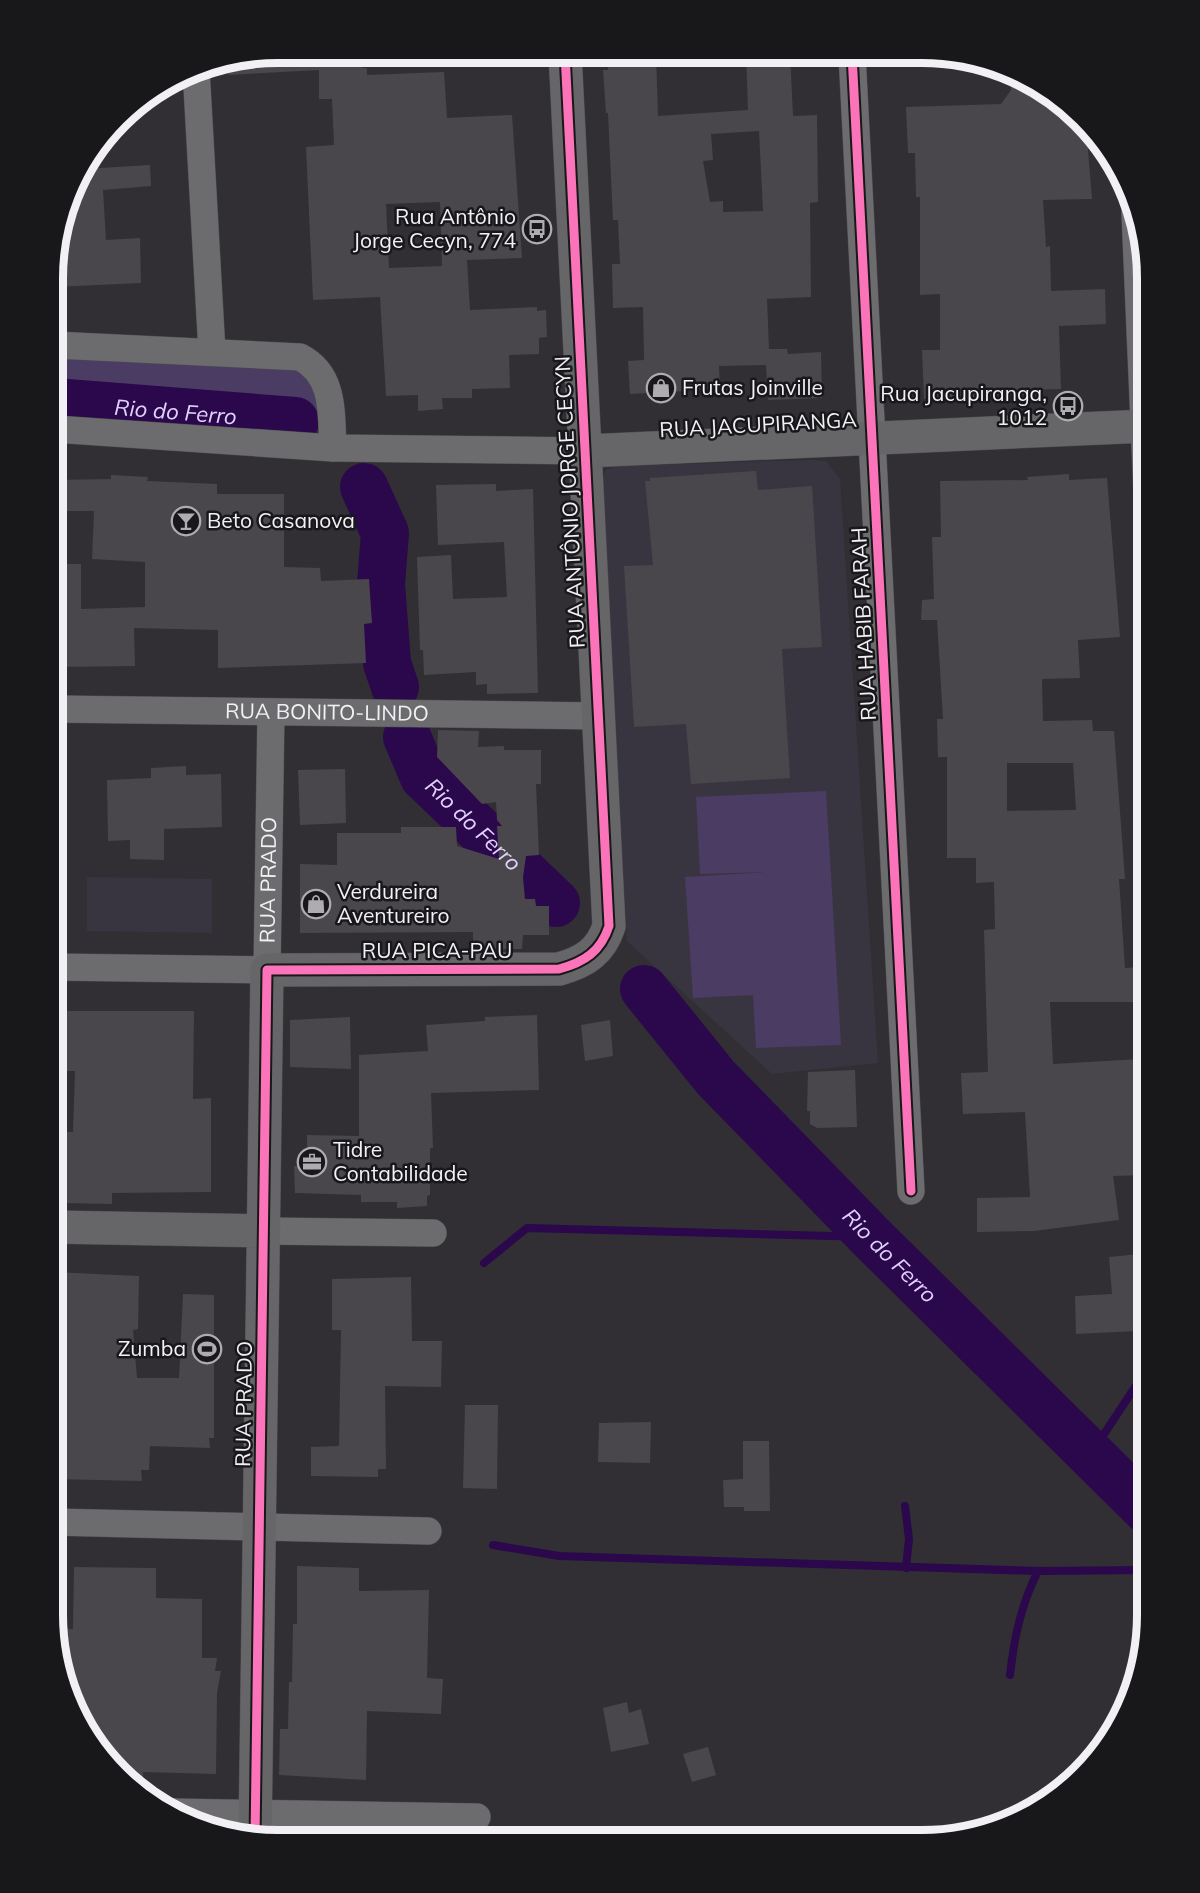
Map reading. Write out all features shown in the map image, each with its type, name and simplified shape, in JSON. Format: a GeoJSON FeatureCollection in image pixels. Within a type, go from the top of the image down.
{"type":"FeatureCollection","features":[{"type":"Feature","properties":{"kind":"street","name":"RUA ANTÔNIO JORGE CECYN"},"geometry":{"type":"LineString","coordinates":[[566,63],[610,912],[609,926],[600,947]]}},
{"type":"Feature","properties":{"kind":"street","name":"RUA HABIB FARAH"},"geometry":{"type":"LineString","coordinates":[[852,63],[911,1191]]}},
{"type":"Feature","properties":{"kind":"street"},"geometry":{"type":"LineString","coordinates":[[197,79],[212,352]]}},
{"type":"Feature","properties":{"kind":"street"},"geometry":{"type":"LineString","coordinates":[[63,345],[285,355],[312,363],[322,374],[328,388],[333,448]]}},
{"type":"Feature","properties":{"kind":"street","name":"RUA JACUPIRANGA"},"geometry":{"type":"LineString","coordinates":[[63,430],[333,448],[586,451],[1137,426]]}},
{"type":"Feature","properties":{"kind":"street","name":"RUA BONITO-LINDO"},"geometry":{"type":"LineString","coordinates":[[63,709],[599,716]]}},
{"type":"Feature","properties":{"kind":"street","name":"RUA PRADO"},"geometry":{"type":"LineString","coordinates":[[256,1826],[271,712]]}},
{"type":"Feature","properties":{"kind":"street","name":"RUA PICA-PAU"},"geometry":{"type":"LineString","coordinates":[[63,967],[267,970],[559,969],[588,958],[600,947]]}},
{"type":"Feature","properties":{"kind":"street"},"geometry":{"type":"LineString","coordinates":[[63,1227],[433,1233]]}},
{"type":"Feature","properties":{"kind":"street"},"geometry":{"type":"LineString","coordinates":[[63,1522],[428,1531]]}},
{"type":"Feature","properties":{"kind":"street"},"geometry":{"type":"LineString","coordinates":[[205,1818],[256,1826],[477,1817]]}},
{"type":"Feature","properties":{"kind":"shaded area"},"geometry":{"type":"Polygon","coordinates":[[[63,355],[299,368],[316,383],[319,417],[310,426],[63,412],[63,355]]]}},
{"type":"Feature","properties":{"kind":"shaded area"},"geometry":{"type":"Polygon","coordinates":[[[826,461],[840,479],[878,1063],[772,1074],[627,941],[602,479],[606,470],[617,466],[826,461]]]}},
{"type":"Feature","properties":{"kind":"shaded area"},"geometry":{"type":"Polygon","coordinates":[[[826,791],[841,1045],[756,1048],[753,995],[693,998],[685,877],[768,872],[700,874],[696,797],[826,791]]]}},
{"type":"Feature","properties":{"kind":"shaded area"},"geometry":{"type":"Polygon","coordinates":[[[87,877],[212,879],[212,933],[87,931],[87,877]]]}},
{"type":"Feature","properties":{"kind":"building"},"geometry":{"type":"Polygon","coordinates":[[[264,63],[362,63],[362,68],[367,68],[367,75],[444,72],[447,118],[512,115],[522,258],[467,260],[470,310],[537,307],[537,311],[546,310],[547,337],[539,338],[539,354],[509,355],[510,388],[472,389],[472,398],[442,398],[443,409],[418,411],[418,395],[386,396],[380,297],[313,300],[306,147],[334,145],[332,99],[319,99],[319,70],[228,75],[227,69],[264,63]],[[440,202],[386,204],[389,268],[442,266],[440,202]]]}},
{"type":"Feature","properties":{"kind":"building"},"geometry":{"type":"Polygon","coordinates":[[[608,63],[656,63],[658,116],[748,110],[746,63],[790,63],[793,116],[817,115],[818,202],[810,203],[811,297],[767,299],[769,349],[787,349],[788,354],[821,352],[822,398],[768,400],[766,365],[719,366],[720,389],[630,394],[628,361],[644,360],[643,307],[613,308],[612,264],[620,264],[618,220],[613,220],[608,113],[606,113],[603,70],[608,70],[608,63]],[[759,131],[711,134],[713,160],[703,161],[710,202],[723,201],[723,212],[763,211],[759,131]]]}},
{"type":"Feature","properties":{"kind":"building"},"geometry":{"type":"Polygon","coordinates":[[[1011,82],[1042,99],[1064,116],[1087,140],[1092,199],[1043,200],[1046,247],[1050,246],[1051,291],[1105,289],[1106,324],[1059,326],[1061,389],[1025,390],[1026,395],[924,399],[922,350],[940,350],[940,294],[920,295],[920,197],[916,197],[915,153],[908,153],[906,107],[1001,104],[1011,90],[1011,82]]]}},
{"type":"Feature","properties":{"kind":"building"},"geometry":{"type":"Polygon","coordinates":[[[150,165],[151,186],[103,190],[106,240],[140,238],[141,283],[63,287],[63,264],[70,222],[79,196],[93,168],[150,165]]]}},
{"type":"Feature","properties":{"kind":"building"},"geometry":{"type":"Polygon","coordinates":[[[756,471],[758,490],[812,486],[822,647],[782,649],[790,778],[691,784],[686,724],[634,727],[624,566],[653,565],[645,481],[650,481],[650,478],[756,471]]]}},
{"type":"Feature","properties":{"kind":"building"},"geometry":{"type":"Polygon","coordinates":[[[1069,474],[1069,480],[1107,478],[1120,637],[1078,640],[1080,678],[1042,679],[1043,721],[1092,720],[1093,731],[1114,731],[1125,879],[1119,879],[1125,968],[1137,967],[1137,1002],[1050,1002],[1053,1064],[1137,1059],[1137,1175],[1113,1176],[1119,1220],[1034,1231],[977,1232],[977,1198],[1030,1197],[1025,1112],[963,1114],[961,1073],[988,1072],[984,930],[995,929],[994,882],[976,883],[976,858],[947,858],[947,757],[938,757],[937,719],[943,719],[937,620],[921,620],[922,600],[934,599],[932,537],[941,537],[940,481],[1028,480],[1027,477],[1069,474]],[[1007,763],[1007,811],[1076,810],[1073,763],[1007,763]]]}},
{"type":"Feature","properties":{"kind":"building"},"geometry":{"type":"Polygon","coordinates":[[[111,475],[148,477],[147,481],[217,484],[217,494],[284,494],[284,567],[320,568],[321,581],[369,579],[372,623],[364,624],[366,663],[218,668],[218,630],[134,628],[135,666],[63,667],[63,564],[81,564],[81,609],[145,607],[145,562],[92,559],[94,511],[63,511],[63,480],[111,479],[111,475]]]}},
{"type":"Feature","properties":{"kind":"building"},"geometry":{"type":"Polygon","coordinates":[[[496,484],[496,491],[533,489],[538,693],[487,694],[487,684],[476,685],[476,672],[424,675],[423,650],[420,650],[417,557],[451,555],[453,599],[507,597],[504,542],[438,545],[436,485],[496,484]]]}},
{"type":"Feature","properties":{"kind":"building"},"geometry":{"type":"Polygon","coordinates":[[[438,730],[479,731],[478,747],[504,746],[504,750],[541,750],[541,784],[536,784],[539,855],[526,856],[523,877],[525,899],[535,899],[536,906],[549,906],[549,935],[523,935],[522,949],[473,949],[473,932],[300,933],[300,864],[337,865],[337,833],[401,833],[401,827],[456,827],[457,846],[499,859],[497,826],[502,826],[497,820],[496,802],[482,804],[437,757],[438,730]]]}},
{"type":"Feature","properties":{"kind":"building"},"geometry":{"type":"Polygon","coordinates":[[[186,766],[186,775],[221,774],[222,827],[164,829],[164,860],[130,859],[130,840],[108,841],[107,780],[151,778],[151,768],[186,766]]]}},
{"type":"Feature","properties":{"kind":"building"},"geometry":{"type":"Polygon","coordinates":[[[345,769],[346,823],[300,825],[298,770],[345,769]]]}},
{"type":"Feature","properties":{"kind":"building"},"geometry":{"type":"Polygon","coordinates":[[[63,1011],[194,1011],[193,1099],[211,1098],[211,1192],[112,1193],[112,1204],[67,1203],[67,1193],[63,1193],[63,1132],[73,1132],[75,1071],[63,1071],[63,1011]]]}},
{"type":"Feature","properties":{"kind":"building"},"geometry":{"type":"Polygon","coordinates":[[[537,1015],[539,1090],[431,1093],[433,1148],[430,1148],[430,1195],[427,1196],[427,1206],[397,1208],[397,1202],[361,1202],[361,1195],[295,1193],[294,1166],[307,1166],[307,1135],[359,1136],[359,1055],[428,1051],[426,1025],[485,1021],[485,1017],[537,1015]]]}},
{"type":"Feature","properties":{"kind":"building"},"geometry":{"type":"Polygon","coordinates":[[[350,1017],[351,1069],[290,1067],[290,1020],[350,1017]]]}},
{"type":"Feature","properties":{"kind":"building"},"geometry":{"type":"Polygon","coordinates":[[[610,1020],[613,1056],[585,1061],[581,1025],[610,1020]]]}},
{"type":"Feature","properties":{"kind":"building"},"geometry":{"type":"Polygon","coordinates":[[[855,1070],[857,1127],[817,1128],[810,1124],[810,1111],[807,1111],[808,1072],[855,1070]]]}},
{"type":"Feature","properties":{"kind":"building"},"geometry":{"type":"Polygon","coordinates":[[[1137,1254],[1137,1284],[1133,1284],[1136,1331],[1076,1334],[1075,1296],[1112,1294],[1109,1257],[1137,1254]]]}},
{"type":"Feature","properties":{"kind":"building"},"geometry":{"type":"Polygon","coordinates":[[[63,1272],[139,1276],[138,1329],[133,1330],[137,1378],[179,1378],[183,1294],[214,1295],[214,1438],[209,1438],[210,1448],[150,1446],[149,1470],[141,1470],[142,1481],[63,1479],[63,1272]]]}},
{"type":"Feature","properties":{"kind":"building"},"geometry":{"type":"Polygon","coordinates":[[[411,1277],[412,1341],[442,1341],[441,1387],[385,1386],[386,1469],[378,1469],[378,1477],[311,1476],[311,1447],[339,1446],[341,1330],[332,1330],[332,1279],[411,1277]]]}},
{"type":"Feature","properties":{"kind":"building"},"geometry":{"type":"Polygon","coordinates":[[[465,1405],[498,1405],[497,1489],[463,1488],[465,1405]]]}},
{"type":"Feature","properties":{"kind":"building"},"geometry":{"type":"Polygon","coordinates":[[[651,1422],[650,1463],[598,1462],[599,1423],[651,1422]]]}},
{"type":"Feature","properties":{"kind":"building"},"geometry":{"type":"Polygon","coordinates":[[[743,1441],[769,1441],[770,1511],[744,1511],[744,1507],[724,1507],[723,1480],[743,1479],[743,1441]]]}},
{"type":"Feature","properties":{"kind":"building"},"geometry":{"type":"Polygon","coordinates":[[[297,1566],[359,1568],[359,1591],[429,1590],[427,1678],[443,1679],[441,1714],[367,1711],[366,1780],[279,1775],[280,1729],[288,1729],[293,1624],[297,1624],[297,1566]]]}},
{"type":"Feature","properties":{"kind":"building"},"geometry":{"type":"Polygon","coordinates":[[[74,1567],[156,1568],[156,1598],[202,1599],[202,1658],[217,1658],[215,1671],[221,1671],[217,1693],[216,1774],[143,1772],[143,1779],[138,1779],[116,1757],[92,1723],[74,1684],[63,1630],[73,1629],[74,1567]]]}},
{"type":"Feature","properties":{"kind":"building"},"geometry":{"type":"Polygon","coordinates":[[[627,1702],[629,1713],[641,1709],[649,1744],[611,1752],[603,1708],[627,1702]]]}},
{"type":"Feature","properties":{"kind":"building"},"geometry":{"type":"Polygon","coordinates":[[[708,1747],[716,1775],[692,1782],[683,1754],[708,1747]]]}},
{"type":"Feature","properties":{"kind":"waterway","name":"Rio do Ferro"},"geometry":{"type":"LineString","coordinates":[[63,403],[295,421]]}},
{"type":"Feature","properties":{"kind":"waterway","name":"Rio do Ferro"},"geometry":{"type":"LineString","coordinates":[[364,487],[385,533],[381,584],[387,663],[395,687]]}},
{"type":"Feature","properties":{"kind":"waterway","name":"Rio do Ferro"},"geometry":{"type":"LineString","coordinates":[[407,737],[424,777],[556,903]]}},
{"type":"Feature","properties":{"kind":"waterway","name":"Rio do Ferro"},"geometry":{"type":"LineString","coordinates":[[644,989],[716,1078],[871,1237],[1137,1500]]}},
{"type":"Feature","properties":{"kind":"waterway"},"geometry":{"type":"LineString","coordinates":[[484,1263],[527,1228],[871,1237]]}},
{"type":"Feature","properties":{"kind":"waterway"},"geometry":{"type":"LineString","coordinates":[[1088,1452],[1104,1434],[1137,1384]]}},
{"type":"Feature","properties":{"kind":"waterway"},"geometry":{"type":"LineString","coordinates":[[905,1506],[909,1539],[906,1568]]}},
{"type":"Feature","properties":{"kind":"waterway"},"geometry":{"type":"LineString","coordinates":[[493,1545],[559,1556],[1038,1571],[1137,1570]]}},
{"type":"Feature","properties":{"kind":"waterway"},"geometry":{"type":"LineString","coordinates":[[1010,1675],[1019,1622],[1038,1571]]}},
{"type":"Feature","properties":{"kind":"cycle path"},"geometry":{"type":"LineString","coordinates":[[255,1829],[267,970],[559,969],[577,963],[597,949],[609,926],[566,63]]}},
{"type":"Feature","properties":{"kind":"cycle path"},"geometry":{"type":"LineString","coordinates":[[852,63],[911,1191]]}},
{"type":"Feature","properties":{"kind":"place","name":"Rua Antônio Jorge Cecyn, 774"},"geometry":{"type":"Point","coordinates":[537,229]}},
{"type":"Feature","properties":{"kind":"place","name":"Frutas Joinville"},"geometry":{"type":"Point","coordinates":[661,388]}},
{"type":"Feature","properties":{"kind":"place","name":"Rua Jacupiranga, 1012"},"geometry":{"type":"Point","coordinates":[1068,406]}},
{"type":"Feature","properties":{"kind":"place","name":"Beto Casanova"},"geometry":{"type":"Point","coordinates":[186,521]}},
{"type":"Feature","properties":{"kind":"place","name":"Verdureira Aventureiro"},"geometry":{"type":"Point","coordinates":[316,904]}},
{"type":"Feature","properties":{"kind":"place","name":"Tidre Contabilidade"},"geometry":{"type":"Point","coordinates":[312,1162]}},
{"type":"Feature","properties":{"kind":"place","name":"Zumba"},"geometry":{"type":"Point","coordinates":[207,1349]}}]}
